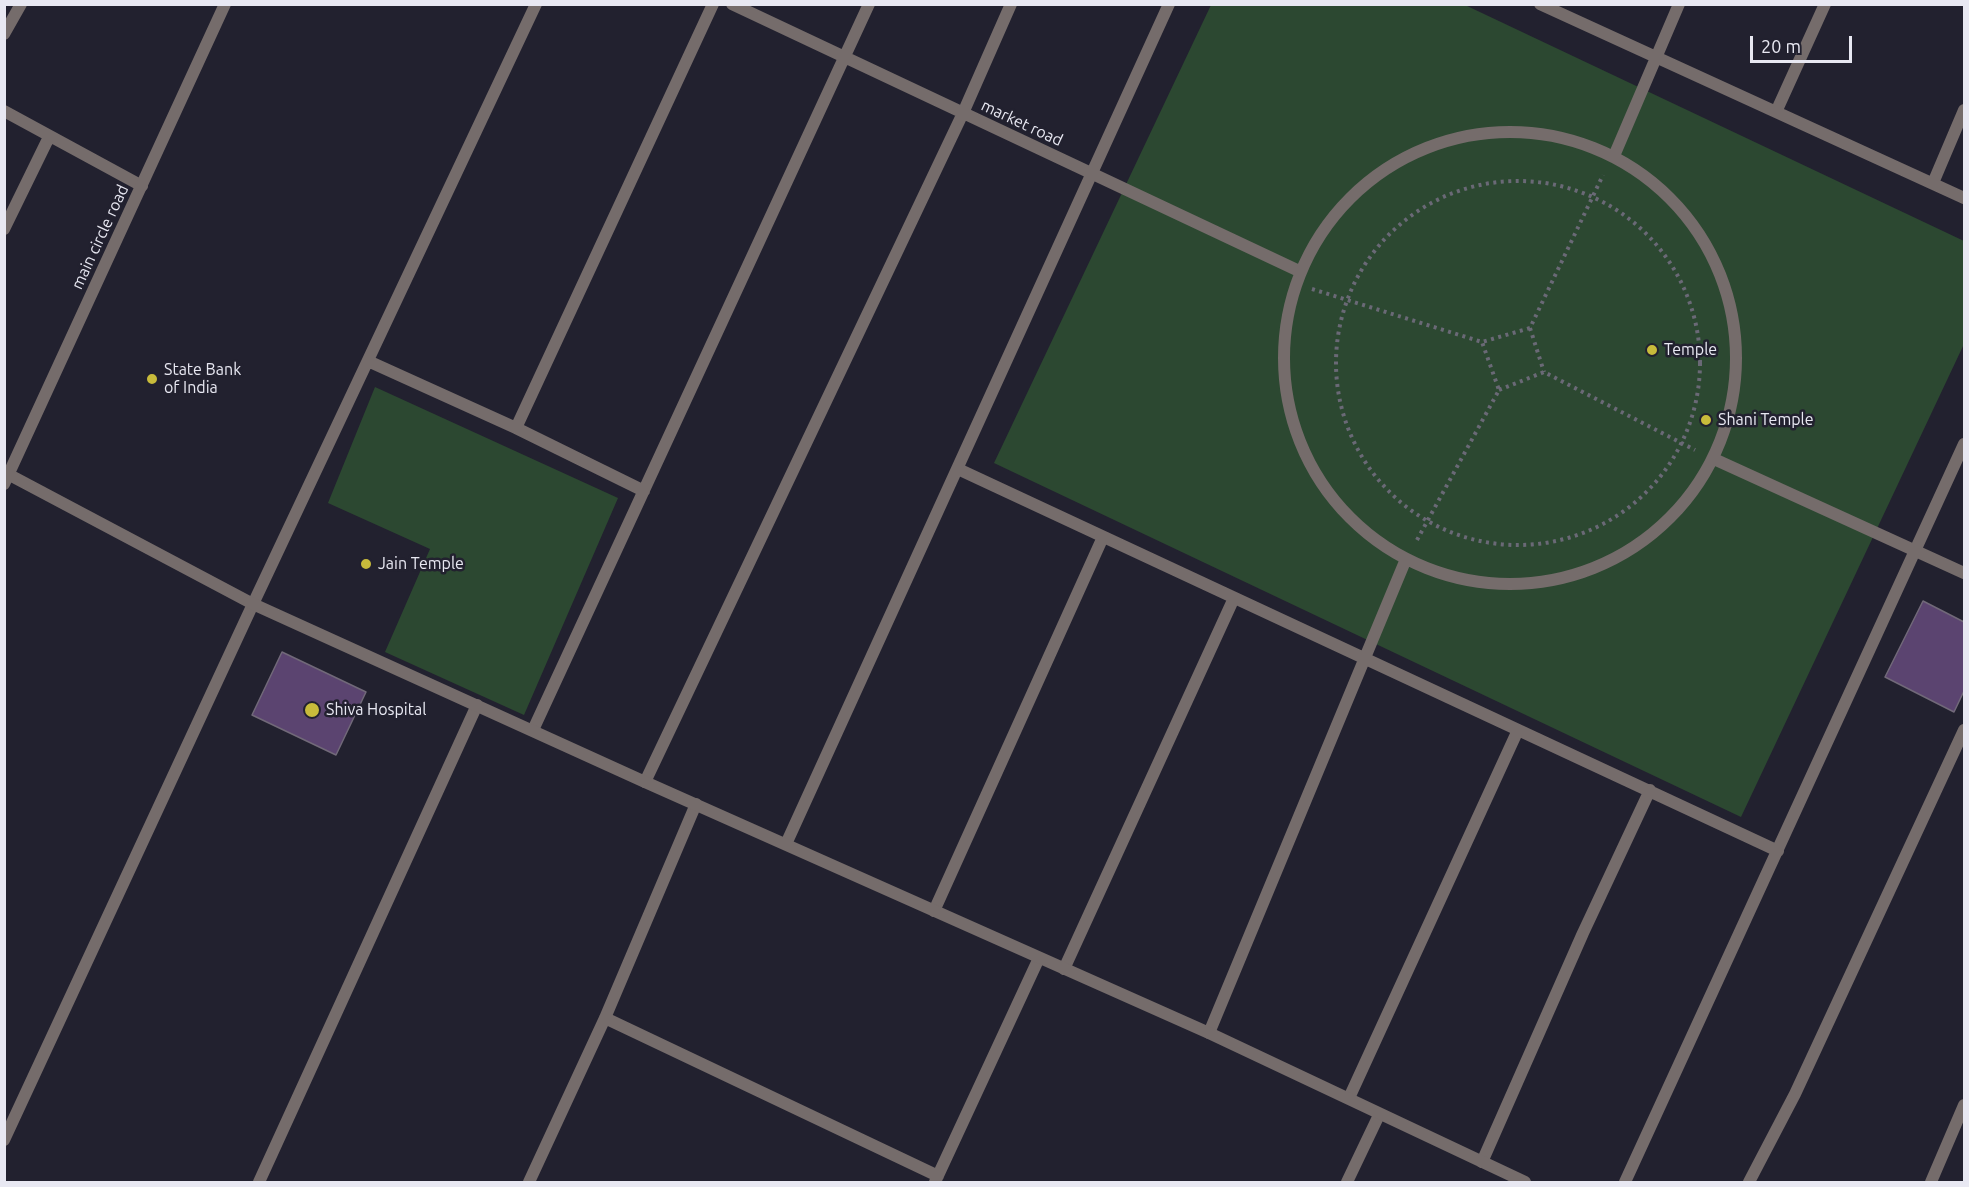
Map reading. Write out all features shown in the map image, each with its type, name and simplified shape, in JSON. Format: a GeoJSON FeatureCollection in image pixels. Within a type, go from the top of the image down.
{"type":"FeatureCollection","features":[{"type":"Feature","properties":{"kind":"street"},"geometry":{"type":"LineString","coordinates":[[4,34],[21,4]]}},
{"type":"Feature","properties":{"kind":"street","name":"main circle road"},"geometry":{"type":"LineString","coordinates":[[6,476],[225,4]]}},
{"type":"Feature","properties":{"kind":"street"},"geometry":{"type":"LineString","coordinates":[[4,1140],[253,604],[536,4]]}},
{"type":"Feature","properties":{"kind":"street"},"geometry":{"type":"LineString","coordinates":[[516,428],[712,4]]}},
{"type":"Feature","properties":{"kind":"street","name":"market road"},"geometry":{"type":"LineString","coordinates":[[732,4],[1299,271]]}},
{"type":"Feature","properties":{"kind":"street"},"geometry":{"type":"LineString","coordinates":[[533,730],[869,4]]}},
{"type":"Feature","properties":{"kind":"street"},"geometry":{"type":"LineString","coordinates":[[645,782],[963,113],[1011,4]]}},
{"type":"Feature","properties":{"kind":"street"},"geometry":{"type":"LineString","coordinates":[[786,844],[1169,4]]}},
{"type":"Feature","properties":{"kind":"street"},"geometry":{"type":"LineString","coordinates":[[1540,4],[1965,198]]}},
{"type":"Feature","properties":{"kind":"street"},"geometry":{"type":"LineString","coordinates":[[1614,156],[1679,4]]}},
{"type":"Feature","properties":{"kind":"street"},"geometry":{"type":"LineString","coordinates":[[1776,112],[1825,4]]}},
{"type":"Feature","properties":{"kind":"street"},"geometry":{"type":"LineString","coordinates":[[1933,183],[1965,110]]}},
{"type":"Feature","properties":{"kind":"street"},"geometry":{"type":"LineString","coordinates":[[4,111],[142,186]]}},
{"type":"Feature","properties":{"kind":"street"},"geometry":{"type":"LineString","coordinates":[[1491,131],[1554,135],[1614,156],[1662,189],[1700,234],[1726,287],[1737,345],[1733,404],[1714,459],[1686,502],[1649,538],[1605,564],[1556,580],[1505,584],[1454,578],[1406,560],[1361,529],[1325,490],[1299,442],[1284,390],[1282,337],[1299,271],[1330,217],[1375,174],[1430,145],[1491,131]]}},
{"type":"Feature","properties":{"kind":"street"},"geometry":{"type":"LineString","coordinates":[[4,228],[49,137]]}},
{"type":"Feature","properties":{"kind":"street"},"geometry":{"type":"LineString","coordinates":[[368,361],[516,428],[644,491]]}},
{"type":"Feature","properties":{"kind":"street"},"geometry":{"type":"LineString","coordinates":[[1625,1182],[1965,444]]}},
{"type":"Feature","properties":{"kind":"street"},"geometry":{"type":"LineString","coordinates":[[1714,459],[1965,573]]}},
{"type":"Feature","properties":{"kind":"street"},"geometry":{"type":"LineString","coordinates":[[958,470],[1778,851]]}},
{"type":"Feature","properties":{"kind":"street"},"geometry":{"type":"LineString","coordinates":[[6,476],[253,604],[645,782],[1209,1033],[1349,1098],[1378,1115],[1525,1182]]}},
{"type":"Feature","properties":{"kind":"street"},"geometry":{"type":"LineString","coordinates":[[934,911],[1103,537]]}},
{"type":"Feature","properties":{"kind":"street"},"geometry":{"type":"LineString","coordinates":[[1209,1033],[1406,560]]}},
{"type":"Feature","properties":{"kind":"street"},"geometry":{"type":"LineString","coordinates":[[1064,969],[1234,598]]}},
{"type":"Feature","properties":{"kind":"street"},"geometry":{"type":"LineString","coordinates":[[259,1182],[477,705]]}},
{"type":"Feature","properties":{"kind":"street"},"geometry":{"type":"LineString","coordinates":[[1349,1098],[1518,730]]}},
{"type":"Feature","properties":{"kind":"street"},"geometry":{"type":"LineString","coordinates":[[1749,1182],[1795,1094],[1965,730]]}},
{"type":"Feature","properties":{"kind":"street"},"geometry":{"type":"LineString","coordinates":[[1482,1162],[1650,790]]}},
{"type":"Feature","properties":{"kind":"street"},"geometry":{"type":"LineString","coordinates":[[529,1182],[605,1018],[696,804]]}},
{"type":"Feature","properties":{"kind":"street"},"geometry":{"type":"LineString","coordinates":[[605,1018],[936,1179],[1039,958]]}},
{"type":"Feature","properties":{"kind":"street"},"geometry":{"type":"LineString","coordinates":[[1931,1182],[1964,1108]]}},
{"type":"Feature","properties":{"kind":"street"},"geometry":{"type":"LineString","coordinates":[[1347,1182],[1378,1115]]}},
{"type":"Feature","properties":{"kind":"path"},"geometry":{"type":"LineString","coordinates":[[1614,156],[1530,328],[1544,372],[1714,459]]}},
{"type":"Feature","properties":{"kind":"path"},"geometry":{"type":"LineString","coordinates":[[1509,180],[1551,184],[1592,197],[1628,218],[1659,247],[1682,282],[1696,321],[1701,362],[1697,404],[1683,443],[1656,485],[1618,517],[1572,538],[1523,546],[1473,541],[1427,522],[1392,496],[1365,463],[1346,425],[1336,384],[1336,341],[1346,300],[1365,262],[1393,229],[1427,204],[1467,188],[1509,180]]}},
{"type":"Feature","properties":{"kind":"path"},"geometry":{"type":"LineString","coordinates":[[1294,284],[1482,342],[1530,328]]}},
{"type":"Feature","properties":{"kind":"path"},"geometry":{"type":"LineString","coordinates":[[1482,342],[1499,390]]}},
{"type":"Feature","properties":{"kind":"path"},"geometry":{"type":"LineString","coordinates":[[1427,522],[1499,390],[1544,372]]}},
{"type":"Feature","properties":{"kind":"green space"},"geometry":{"type":"Polygon","coordinates":[[[1211,5],[1465,5],[1964,241],[1964,344],[1741,817],[994,463],[1211,5]]]}},
{"type":"Feature","properties":{"kind":"green space"},"geometry":{"type":"Polygon","coordinates":[[[375,387],[618,498],[524,715],[385,652],[430,549],[328,503],[375,387]]]}},
{"type":"Feature","properties":{"kind":"building"},"geometry":{"type":"Polygon","coordinates":[[[1923,601],[1964,622],[1964,691],[1954,712],[1885,677],[1923,601]]]}},
{"type":"Feature","properties":{"kind":"building"},"geometry":{"type":"Polygon","coordinates":[[[282,652],[366,692],[336,755],[252,715],[282,652]]]}},
{"type":"Feature","properties":{"kind":"place","name":"Temple"},"geometry":{"type":"Point","coordinates":[1652,350]}},
{"type":"Feature","properties":{"kind":"place","name":"State Bank of India"},"geometry":{"type":"Point","coordinates":[152,379]}},
{"type":"Feature","properties":{"kind":"place","name":"Shani Temple"},"geometry":{"type":"Point","coordinates":[1706,420]}},
{"type":"Feature","properties":{"kind":"place","name":"Jain Temple"},"geometry":{"type":"Point","coordinates":[366,564]}},
{"type":"Feature","properties":{"kind":"place","name":"Shiva Hospital"},"geometry":{"type":"Point","coordinates":[312,710]}}]}
